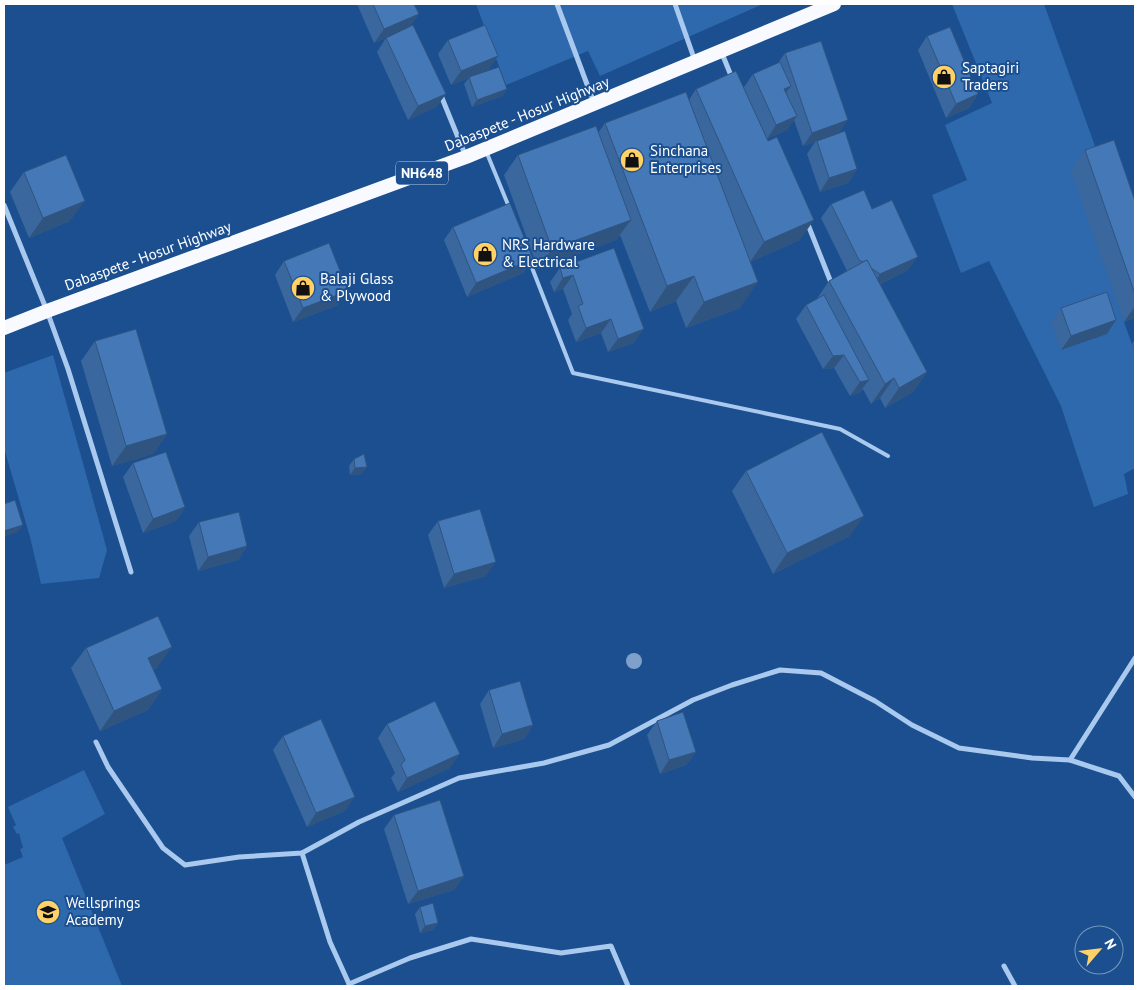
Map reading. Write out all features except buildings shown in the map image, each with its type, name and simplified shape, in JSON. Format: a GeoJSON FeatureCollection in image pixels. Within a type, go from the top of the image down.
{"type":"FeatureCollection","features":[{"type":"Feature","properties":{"kind":"highway","name":"Dabaspete - Hosur Highway"},"geometry":{"type":"LineString","coordinates":[[4,328],[466,157],[834,4]]}},
{"type":"Feature","properties":{"kind":"street"},"geometry":{"type":"LineString","coordinates":[[558,4],[594,104]]}},
{"type":"Feature","properties":{"kind":"street"},"geometry":{"type":"LineString","coordinates":[[676,4],[695,62]]}},
{"type":"Feature","properties":{"kind":"street"},"geometry":{"type":"LineString","coordinates":[[721,51],[736,88]]}},
{"type":"Feature","properties":{"kind":"street"},"geometry":{"type":"LineString","coordinates":[[437,85],[466,157]]}},
{"type":"Feature","properties":{"kind":"street"},"geometry":{"type":"LineString","coordinates":[[4,205],[47,311],[68,369],[131,572]]}},
{"type":"Feature","properties":{"kind":"street"},"geometry":{"type":"LineString","coordinates":[[806,219],[830,280]]}},
{"type":"Feature","properties":{"kind":"street"},"geometry":{"type":"LineString","coordinates":[[1070,760],[1135,658]]}},
{"type":"Feature","properties":{"kind":"street"},"geometry":{"type":"LineString","coordinates":[[96,742],[108,767],[163,848],[185,865],[238,857],[302,853],[359,822],[459,778],[544,763],[609,746],[693,700],[780,670],[821,673],[875,701],[912,725],[959,748],[1032,758],[1070,760],[1119,776],[1135,797]]}},
{"type":"Feature","properties":{"kind":"street"},"geometry":{"type":"LineString","coordinates":[[302,853],[330,942],[350,985],[410,958],[471,940],[561,953],[610,946],[628,986]]}},
{"type":"Feature","properties":{"kind":"street"},"geometry":{"type":"LineString","coordinates":[[1004,966],[1015,986]]}},
{"type":"Feature","properties":{"kind":"lane"},"geometry":{"type":"LineString","coordinates":[[486,149],[511,213]]}},
{"type":"Feature","properties":{"kind":"lane"},"geometry":{"type":"LineString","coordinates":[[528,257],[573,373],[840,429],[888,456]]}},
{"type":"Feature","properties":{"kind":"shaded area"},"geometry":{"type":"Polygon","coordinates":[[[476,4],[763,4],[600,76],[588,51],[506,85],[476,4]]]}},
{"type":"Feature","properties":{"kind":"shaded area"},"geometry":{"type":"Polygon","coordinates":[[[952,4],[1044,4],[1100,160],[1124,322],[1135,353],[1135,468],[1124,474],[1128,494],[1094,507],[1061,406],[989,261],[961,273],[932,195],[967,180],[945,125],[992,103],[952,4]]]}},
{"type":"Feature","properties":{"kind":"shaded area"},"geometry":{"type":"Polygon","coordinates":[[[53,355],[107,550],[99,578],[41,584],[30,537],[4,448],[4,373],[53,355]]]}},
{"type":"Feature","properties":{"kind":"shaded area","name":"Wellsprings Academy"},"geometry":{"type":"Polygon","coordinates":[[[84,770],[105,814],[62,838],[122,986],[4,986],[4,865],[23,857],[20,849],[23,848],[19,833],[17,834],[13,827],[16,825],[8,807],[84,770]]]}},
{"type":"Feature","properties":{"kind":"place","name":"Saptagiri Traders"},"geometry":{"type":"Point","coordinates":[944,77]}},
{"type":"Feature","properties":{"kind":"place","name":"Sinchana Enterprises"},"geometry":{"type":"Point","coordinates":[632,160]}},
{"type":"Feature","properties":{"kind":"place","name":"NRS Hardware & Electrical"},"geometry":{"type":"Point","coordinates":[485,254]}},
{"type":"Feature","properties":{"kind":"place","name":"Balaji Glass & Plywood"},"geometry":{"type":"Point","coordinates":[303,288]}},
{"type":"Feature","properties":{"kind":"place","name":"Wellsprings Academy"},"geometry":{"type":"Point","coordinates":[48,912]}}]}
